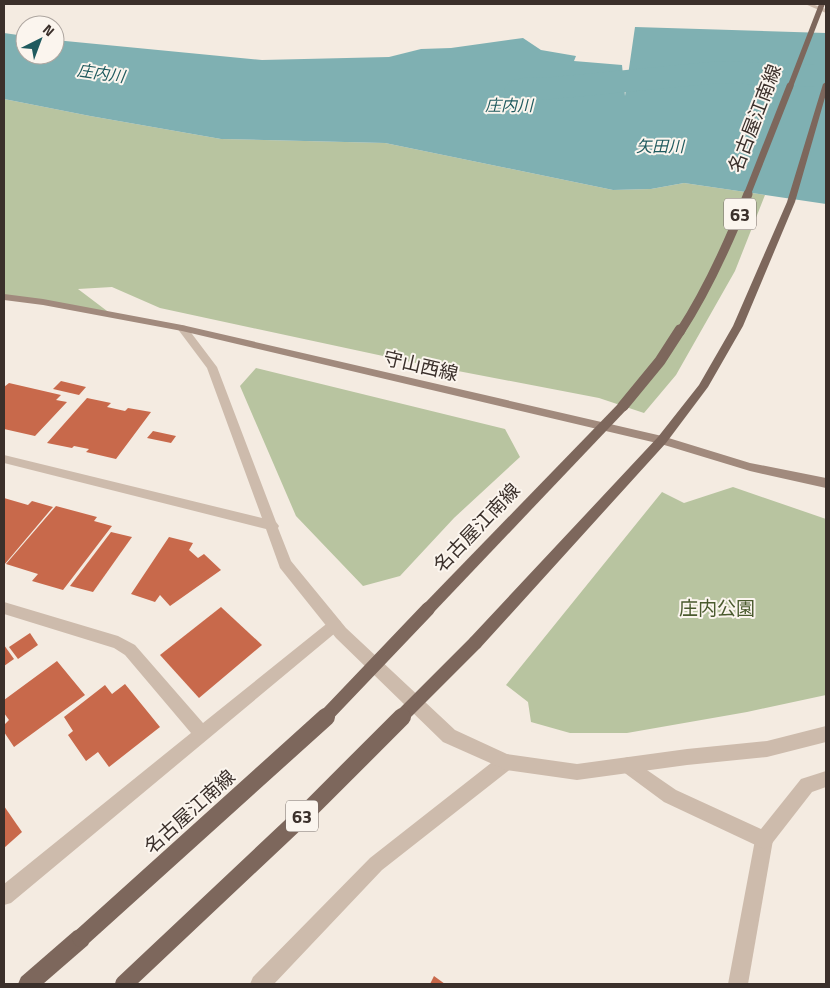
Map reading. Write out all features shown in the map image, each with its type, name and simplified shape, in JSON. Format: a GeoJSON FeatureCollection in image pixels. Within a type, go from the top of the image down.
{"type":"FeatureCollection","features":[{"type":"Feature","properties":{"kind":"main road","name":"名古屋江南線"},"geometry":{"type":"LineString","coordinates":[[28,984],[316,728],[623,406],[660,361],[694,310],[732,234],[822,4]]}},
{"type":"Feature","properties":{"kind":"main road","name":"63"},"geometry":{"type":"LineString","coordinates":[[124,984],[311,808],[475,643],[677,422],[703,387],[738,326],[791,202],[826,84]]}},
{"type":"Feature","properties":{"kind":"main road","name":"守山西線"},"geometry":{"type":"LineString","coordinates":[[4,297],[43,302],[182,328],[604,426],[662,440],[750,467],[826,483]]}},
{"type":"Feature","properties":{"kind":"street"},"geometry":{"type":"LineString","coordinates":[[808,4],[826,11]]}},
{"type":"Feature","properties":{"kind":"street"},"geometry":{"type":"LineString","coordinates":[[182,328],[212,366],[286,564],[335,624],[449,736],[506,762],[577,772],[767,749],[826,734]]}},
{"type":"Feature","properties":{"kind":"street"},"geometry":{"type":"LineString","coordinates":[[4,459],[273,526]]}},
{"type":"Feature","properties":{"kind":"street"},"geometry":{"type":"LineString","coordinates":[[4,608],[118,643],[130,650],[202,734]]}},
{"type":"Feature","properties":{"kind":"street"},"geometry":{"type":"LineString","coordinates":[[4,896],[335,624]]}},
{"type":"Feature","properties":{"kind":"street"},"geometry":{"type":"LineString","coordinates":[[260,984],[376,864],[506,762]]}},
{"type":"Feature","properties":{"kind":"street"},"geometry":{"type":"LineString","coordinates":[[628,765],[670,796],[764,840]]}},
{"type":"Feature","properties":{"kind":"street"},"geometry":{"type":"LineString","coordinates":[[738,984],[764,840],[806,785],[826,778]]}},
{"type":"Feature","properties":{"kind":"green space"},"geometry":{"type":"Polygon","coordinates":[[[4,99],[221,139],[385,143],[613,190],[651,189],[684,183],[765,195],[735,271],[676,375],[644,413],[599,398],[411,362],[160,308],[112,287],[78,289],[111,314],[4,297],[4,99]]]}},
{"type":"Feature","properties":{"kind":"green space"},"geometry":{"type":"Polygon","coordinates":[[[256,368],[505,429],[520,457],[454,518],[400,576],[363,586],[296,516],[240,386],[256,368]]]}},
{"type":"Feature","properties":{"kind":"green space","name":"庄内公園"},"geometry":{"type":"Polygon","coordinates":[[[733,487],[826,519],[826,695],[747,712],[627,733],[570,733],[531,722],[528,702],[506,685],[662,492],[684,503],[733,487]]]}},
{"type":"Feature","properties":{"kind":"water","name":"庄内川"},"geometry":{"type":"Polygon","coordinates":[[[635,27],[826,33],[826,204],[684,183],[651,189],[613,190],[385,143],[221,139],[4,99],[4,33],[15,35],[15,65],[65,65],[65,41],[262,60],[389,57],[421,49],[451,48],[523,38],[541,50],[576,56],[574,61],[622,65],[625,96],[635,27]]]}},
{"type":"Feature","properties":{"kind":"building"},"geometry":{"type":"Polygon","coordinates":[[[61,381],[86,387],[79,395],[53,389],[61,381]]]}},
{"type":"Feature","properties":{"kind":"building"},"geometry":{"type":"Polygon","coordinates":[[[9,383],[61,395],[56,400],[67,402],[35,436],[4,429],[4,387],[9,383]]]}},
{"type":"Feature","properties":{"kind":"building"},"geometry":{"type":"Polygon","coordinates":[[[87,398],[111,403],[107,407],[125,411],[128,408],[151,412],[116,459],[86,452],[89,449],[47,443],[87,398]]]}},
{"type":"Feature","properties":{"kind":"building"},"geometry":{"type":"Polygon","coordinates":[[[153,431],[176,436],[171,443],[147,438],[153,431]]]}},
{"type":"Feature","properties":{"kind":"building"},"geometry":{"type":"Polygon","coordinates":[[[4,498],[28,505],[32,501],[53,507],[4,565],[4,498]]]}},
{"type":"Feature","properties":{"kind":"building"},"geometry":{"type":"Polygon","coordinates":[[[56,506],[97,517],[94,521],[112,526],[63,590],[32,581],[38,574],[6,564],[56,506]]]}},
{"type":"Feature","properties":{"kind":"building"},"geometry":{"type":"Polygon","coordinates":[[[111,532],[132,537],[93,592],[70,586],[111,532]]]}},
{"type":"Feature","properties":{"kind":"building"},"geometry":{"type":"Polygon","coordinates":[[[169,537],[193,543],[189,550],[198,558],[204,554],[221,570],[170,606],[160,595],[155,602],[131,594],[169,537]]]}},
{"type":"Feature","properties":{"kind":"building"},"geometry":{"type":"Polygon","coordinates":[[[221,607],[262,645],[199,698],[160,655],[221,607]]]}},
{"type":"Feature","properties":{"kind":"building"},"geometry":{"type":"Polygon","coordinates":[[[30,633],[38,645],[18,659],[9,647],[30,633]]]}},
{"type":"Feature","properties":{"kind":"building"},"geometry":{"type":"Polygon","coordinates":[[[4,645],[14,659],[4,666],[4,645]]]}},
{"type":"Feature","properties":{"kind":"building"},"geometry":{"type":"Polygon","coordinates":[[[57,661],[85,695],[14,747],[4,732],[4,725],[9,720],[4,713],[4,700],[57,661]]]}},
{"type":"Feature","properties":{"kind":"building"},"geometry":{"type":"Polygon","coordinates":[[[125,684],[160,727],[109,767],[98,752],[86,761],[68,735],[73,731],[64,717],[105,685],[112,694],[125,684]]]}},
{"type":"Feature","properties":{"kind":"building"},"geometry":{"type":"Polygon","coordinates":[[[4,806],[22,832],[4,848],[4,806]]]}},
{"type":"Feature","properties":{"kind":"building"},"geometry":{"type":"Polygon","coordinates":[[[434,976],[445,984],[430,984],[434,976]]]}},
{"type":"Feature","properties":{"kind":"waterway","name":"庄内川"},"geometry":{"type":"LineString","coordinates":[[523,89],[553,88],[720,72],[826,76]]}},
{"type":"Feature","properties":{"kind":"water label","name":"矢田川"},"geometry":{"type":"Point","coordinates":[660,146]}}]}
